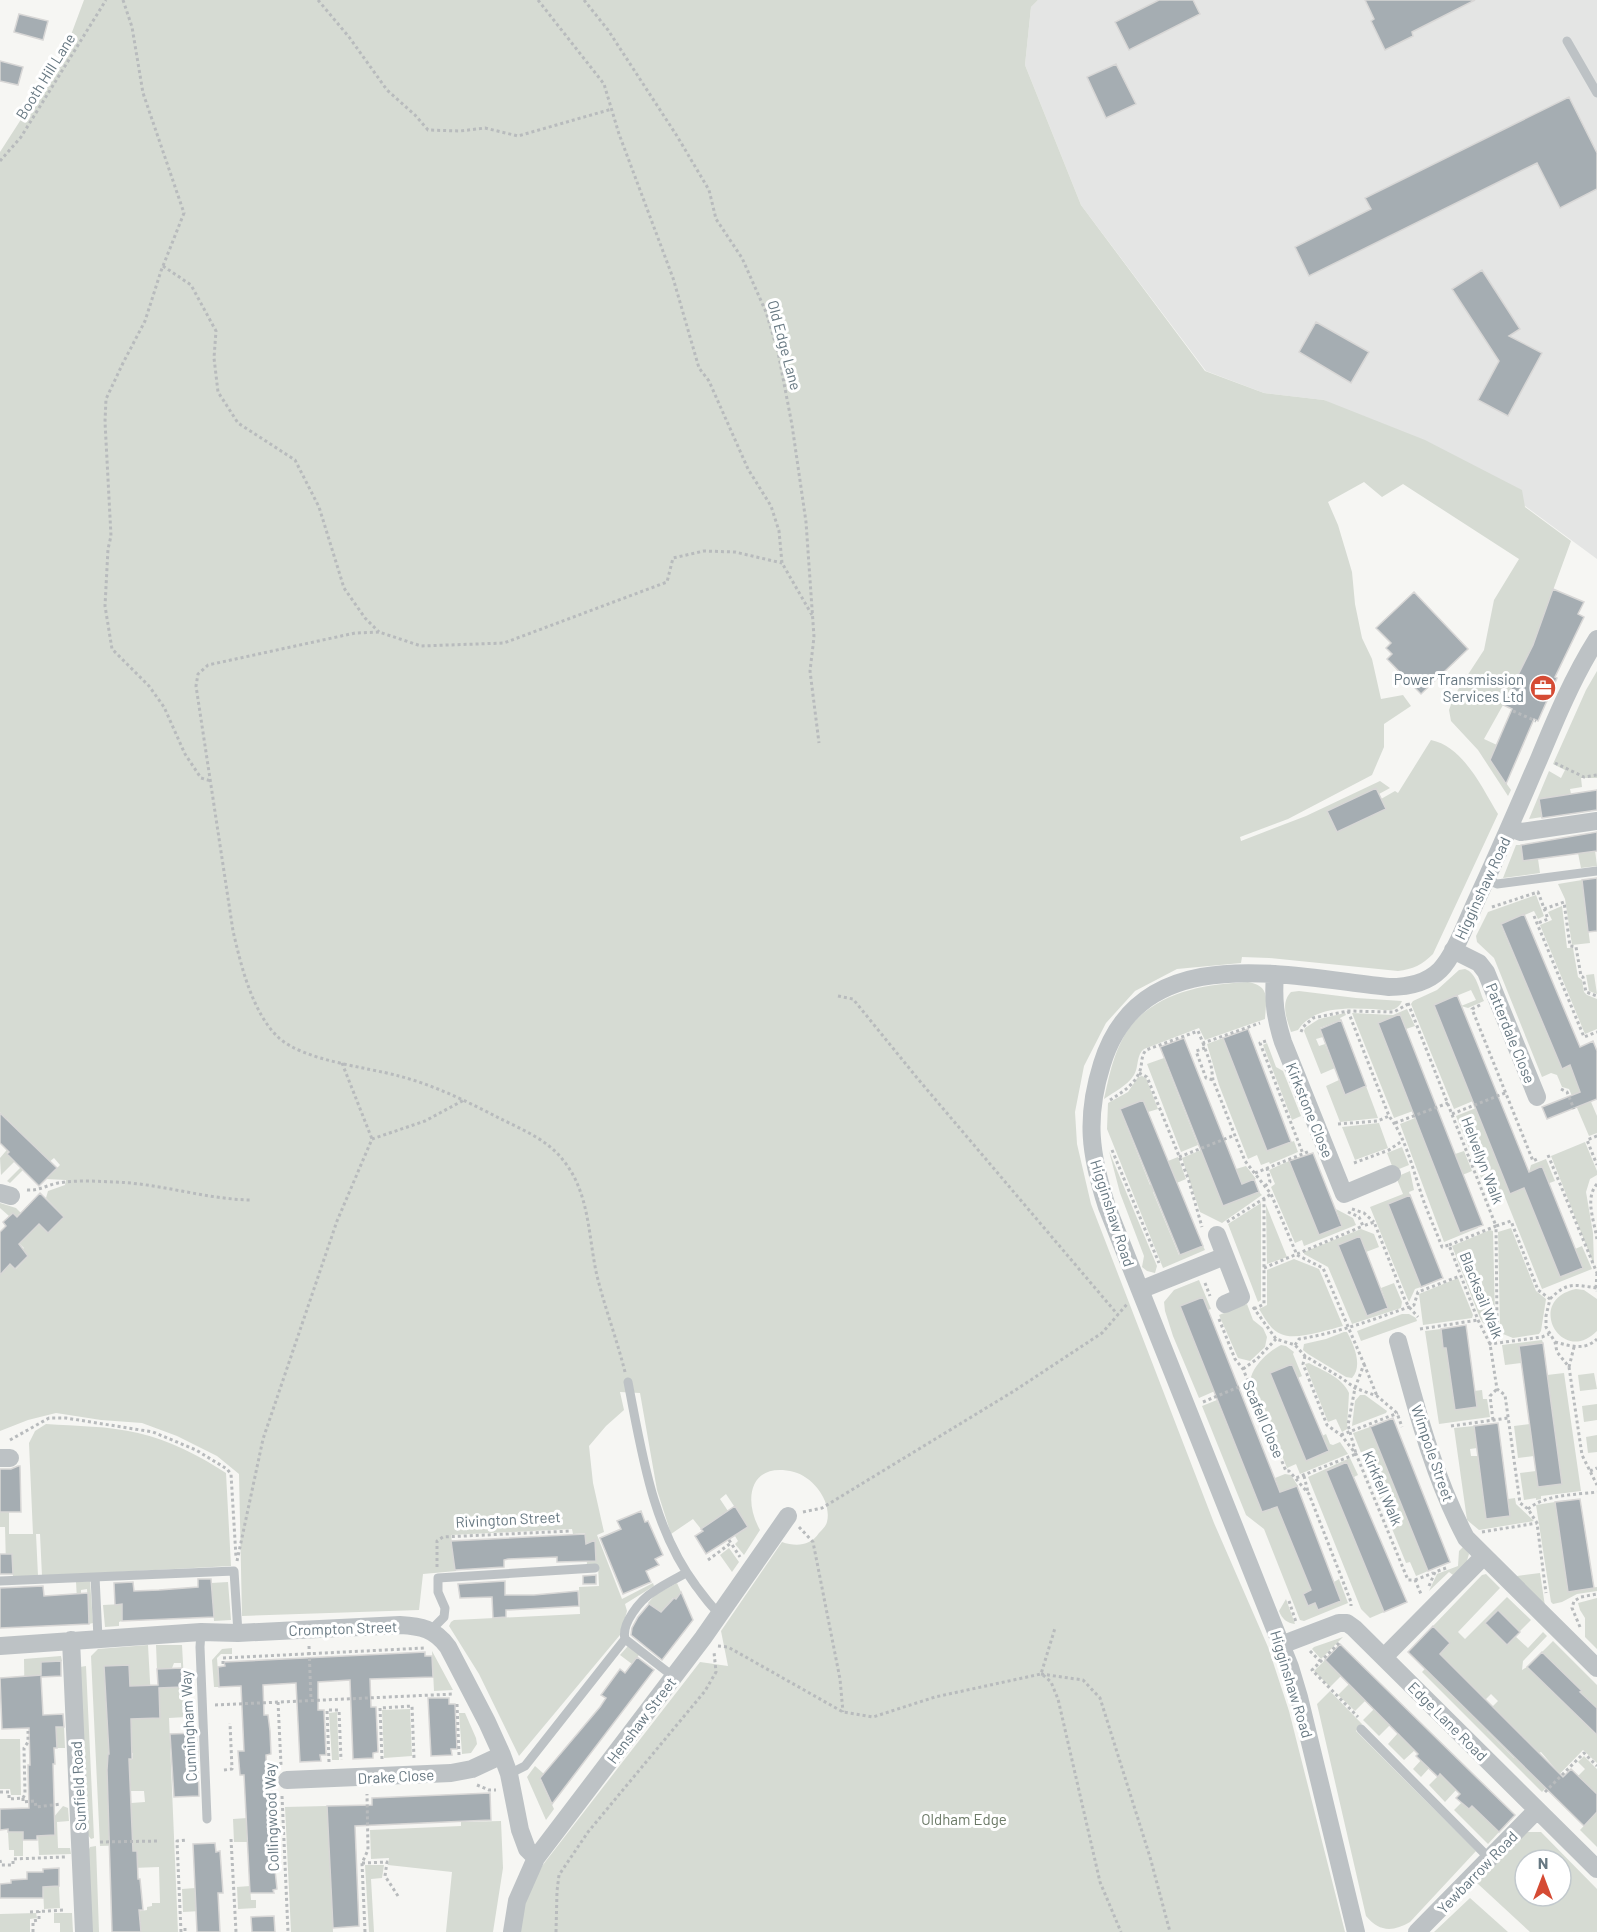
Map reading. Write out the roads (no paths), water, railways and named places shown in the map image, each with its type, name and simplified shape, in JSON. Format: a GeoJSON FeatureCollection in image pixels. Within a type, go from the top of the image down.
{"type":"FeatureCollection","features":[{"type":"Feature","properties":{"kind":"street","name":"Higginshaw Road"},"geometry":{"type":"LineString","coordinates":[[1356,1932],[1299,1697],[1281,1645],[1100,1184],[1091,1139],[1092,1106],[1104,1058],[1123,1020],[1151,996],[1171,985],[1215,974],[1249,972],[1389,987],[1407,996],[1439,971],[1453,950],[1510,828],[1580,667],[1597,639]]}},
{"type":"Feature","properties":{"kind":"street"},"geometry":{"type":"LineString","coordinates":[[1510,828],[1521,832],[1597,821]]}},
{"type":"Feature","properties":{"kind":"street","name":"Patterdale Close"},"geometry":{"type":"LineString","coordinates":[[1453,950],[1479,963],[1486,972],[1538,1097]]}},
{"type":"Feature","properties":{"kind":"street","name":"Kirkstone Close"},"geometry":{"type":"LineString","coordinates":[[1275,974],[1273,999],[1282,1042],[1344,1194],[1392,1174]]}},
{"type":"Feature","properties":{"kind":"street"},"geometry":{"type":"LineString","coordinates":[[1215,1230],[1241,1297],[1218,1306]]}},
{"type":"Feature","properties":{"kind":"street"},"geometry":{"type":"LineString","coordinates":[[1140,1290],[1225,1256]]}},
{"type":"Feature","properties":{"kind":"street","name":"Wimpole Street"},"geometry":{"type":"LineString","coordinates":[[1398,1341],[1418,1414],[1455,1517],[1466,1538],[1597,1668]]}},
{"type":"Feature","properties":{"kind":"street","name":"Henshaw Street"},"geometry":{"type":"LineString","coordinates":[[512,1932],[517,1901],[536,1858],[674,1677],[788,1516]]}},
{"type":"Feature","properties":{"kind":"street"},"geometry":{"type":"LineString","coordinates":[[1384,1657],[1484,1556]]}},
{"type":"Feature","properties":{"kind":"street","name":"Edge Lane Road"},"geometry":{"type":"LineString","coordinates":[[1281,1645],[1339,1623],[1347,1623],[1539,1803],[1597,1869]]}},
{"type":"Feature","properties":{"kind":"street","name":"Crompton Street"},"geometry":{"type":"LineString","coordinates":[[0,1646],[201,1632],[238,1633],[400,1626],[418,1626],[432,1639]]}},
{"type":"Feature","properties":{"kind":"street"},"geometry":{"type":"LineString","coordinates":[[432,1639],[441,1637],[448,1647],[487,1722],[509,1774],[522,1836],[527,1849],[536,1858]]}},
{"type":"Feature","properties":{"kind":"street","name":"Sunfield Road"},"geometry":{"type":"LineString","coordinates":[[71,1640],[84,1932]]}},
{"type":"Feature","properties":{"kind":"street","name":"Drake Close"},"geometry":{"type":"LineString","coordinates":[[283,1778],[451,1773],[472,1769],[502,1755]]}},
{"type":"Feature","properties":{"kind":"street","name":"Yewbarrow Road"},"geometry":{"type":"LineString","coordinates":[[1417,1932],[1539,1803]]}},
{"type":"Feature","properties":{"kind":"lane"},"geometry":{"type":"LineString","coordinates":[[1567,41],[1597,93]]}},
{"type":"Feature","properties":{"kind":"lane"},"geometry":{"type":"LineString","coordinates":[[1486,879],[1497,884],[1597,871]]}},
{"type":"Feature","properties":{"kind":"lane"},"geometry":{"type":"LineString","coordinates":[[628,1382],[648,1479],[666,1537],[687,1573],[711,1606],[720,1614]]}},
{"type":"Feature","properties":{"kind":"lane"},"geometry":{"type":"LineString","coordinates":[[432,1639],[444,1617],[445,1608],[438,1592],[438,1578],[595,1568]]}},
{"type":"Feature","properties":{"kind":"lane"},"geometry":{"type":"LineString","coordinates":[[0,1581],[234,1571],[238,1633]]}},
{"type":"Feature","properties":{"kind":"lane"},"geometry":{"type":"LineString","coordinates":[[674,1677],[625,1639],[623,1631],[628,1619],[650,1593],[687,1573]]}},
{"type":"Feature","properties":{"kind":"lane"},"geometry":{"type":"LineString","coordinates":[[95,1576],[98,1638]]}},
{"type":"Feature","properties":{"kind":"lane","name":"Cunningham Way"},"geometry":{"type":"LineString","coordinates":[[201,1632],[207,1819]]}},
{"type":"Feature","properties":{"kind":"lane"},"geometry":{"type":"LineString","coordinates":[[509,1774],[525,1766],[625,1639]]}},
{"type":"Feature","properties":{"kind":"lane"},"geometry":{"type":"LineString","coordinates":[[1362,1726],[1489,1858]]}},
{"type":"Feature","properties":{"kind":"place","name":"Power Transmission Services Ltd"},"geometry":{"type":"Point","coordinates":[1543,688]}},
{"type":"Feature","properties":{"kind":"park label","name":"Oldham Edge"},"geometry":{"type":"Point","coordinates":[964,1819]}}]}
